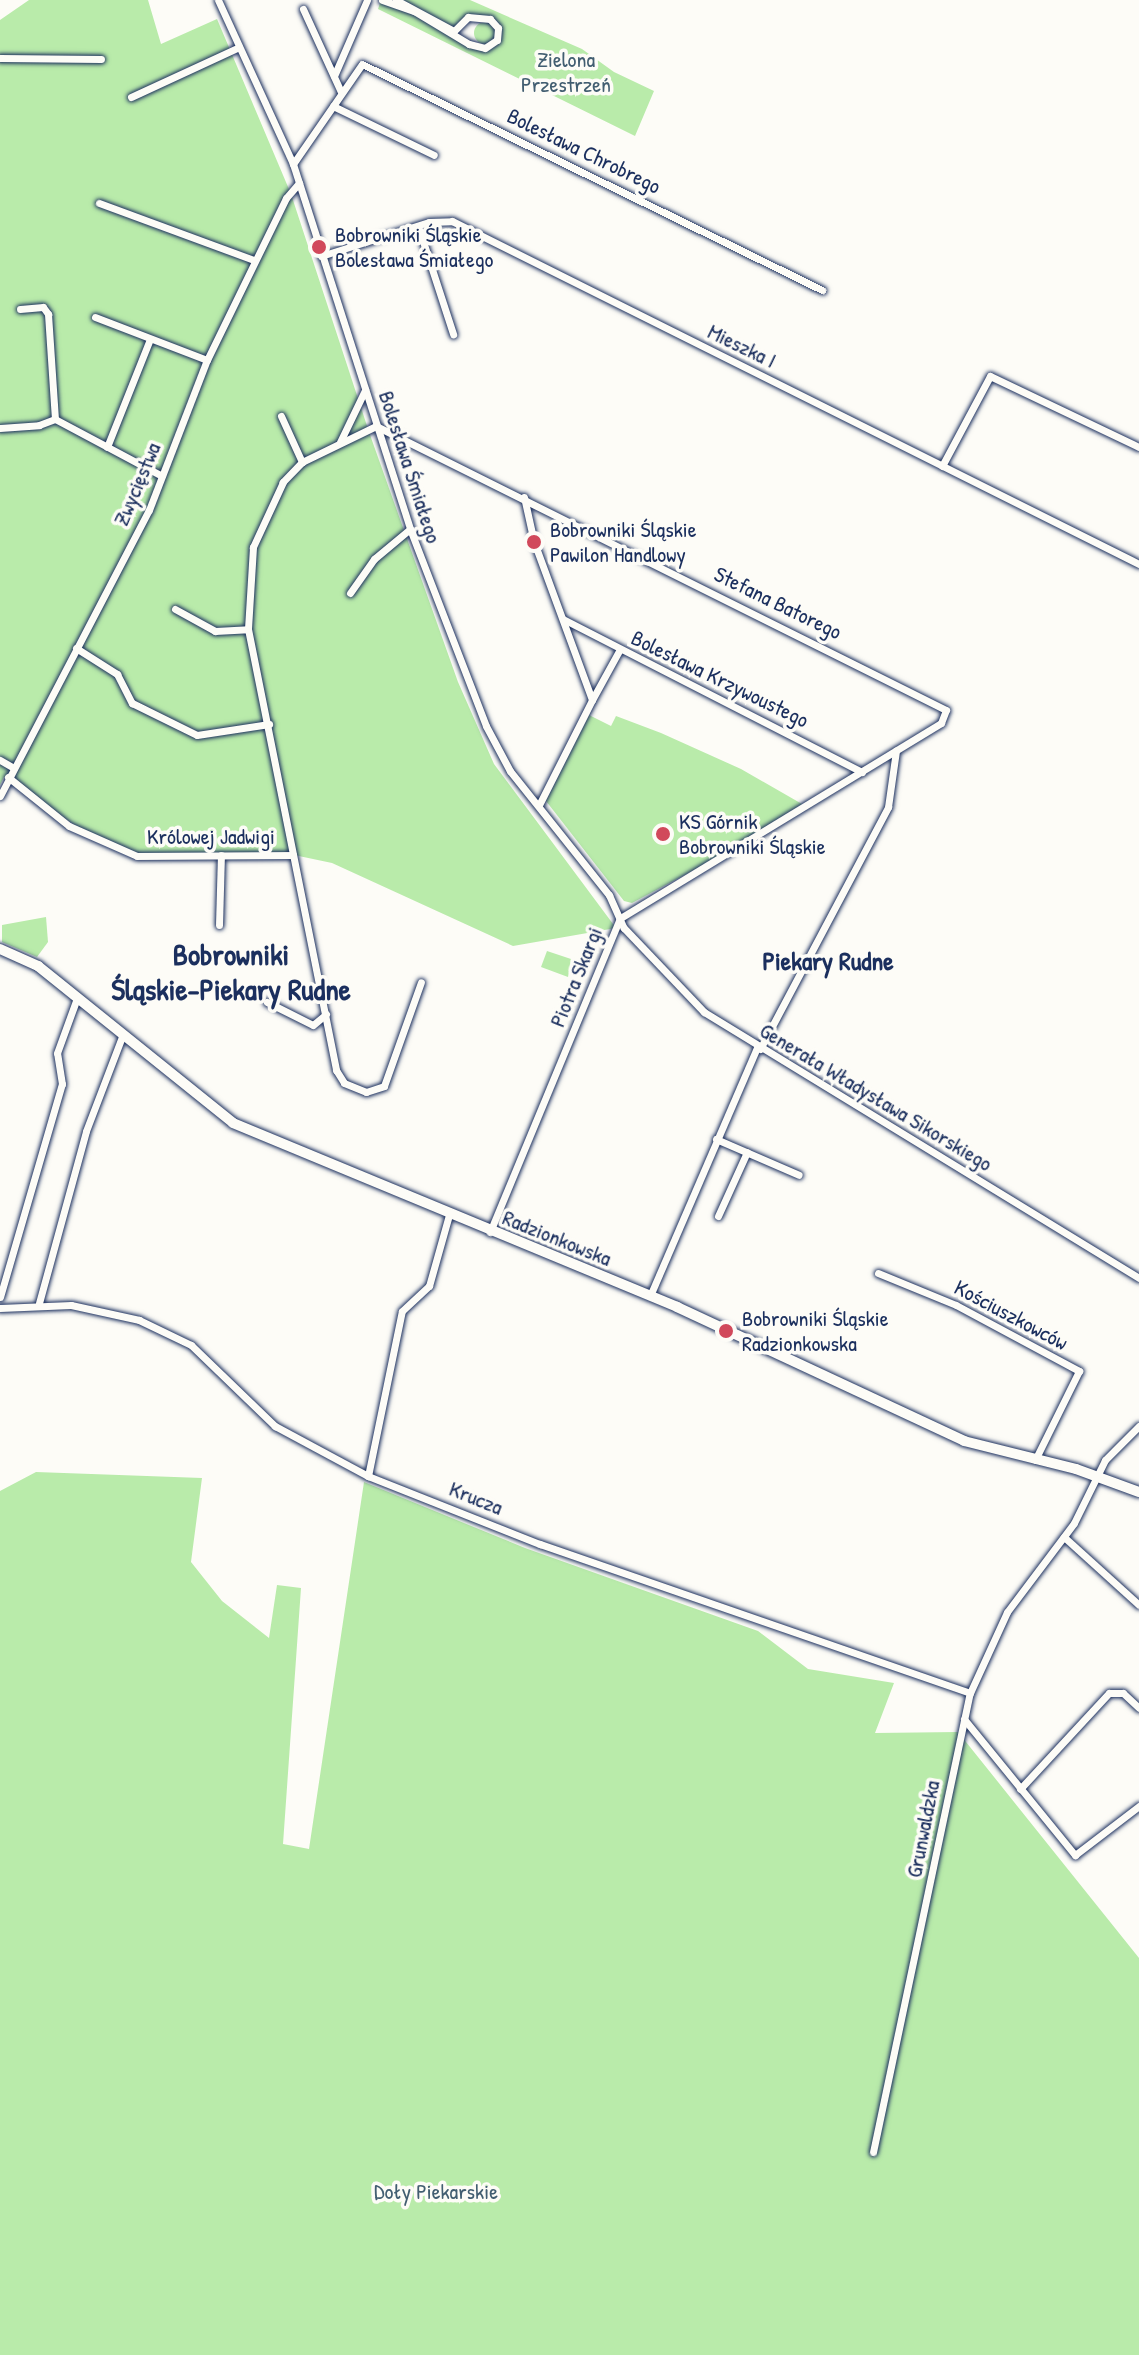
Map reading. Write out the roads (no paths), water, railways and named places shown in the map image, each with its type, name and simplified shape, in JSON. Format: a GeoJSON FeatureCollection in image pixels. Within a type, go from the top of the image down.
{"type":"FeatureCollection","features":[{"type":"Feature","properties":{"kind":"street","name":"Bolesława Śmiałego"},"geometry":{"type":"LineString","coordinates":[[218,0],[293,164],[410,529],[486,726],[510,771],[609,895],[620,918]]}},
{"type":"Feature","properties":{"kind":"street"},"geometry":{"type":"LineString","coordinates":[[334,76],[367,0]]}},
{"type":"Feature","properties":{"kind":"street"},"geometry":{"type":"LineString","coordinates":[[382,0],[414,11],[469,44],[485,48],[497,40],[498,28],[490,19],[468,17],[454,31],[396,0]]}},
{"type":"Feature","properties":{"kind":"street"},"geometry":{"type":"LineString","coordinates":[[303,9],[341,92]]}},
{"type":"Feature","properties":{"kind":"street"},"geometry":{"type":"LineString","coordinates":[[131,97],[239,47]]}},
{"type":"Feature","properties":{"kind":"street"},"geometry":{"type":"LineString","coordinates":[[0,58],[101,59]]}},
{"type":"Feature","properties":{"kind":"street","name":"Bolesława Chrobrego"},"geometry":{"type":"LineString","coordinates":[[293,164],[362,64],[822,290]]}},
{"type":"Feature","properties":{"kind":"street"},"geometry":{"type":"LineString","coordinates":[[333,106],[434,155]]}},
{"type":"Feature","properties":{"kind":"street","name":"Zwycięstwa"},"geometry":{"type":"LineString","coordinates":[[0,796],[12,767],[149,510],[207,360],[254,260],[299,183]]}},
{"type":"Feature","properties":{"kind":"street"},"geometry":{"type":"LineString","coordinates":[[99,203],[254,260]]}},
{"type":"Feature","properties":{"kind":"street","name":"Mieszka I"},"geometry":{"type":"LineString","coordinates":[[321,256],[418,226],[452,221],[1139,564]]}},
{"type":"Feature","properties":{"kind":"street"},"geometry":{"type":"LineString","coordinates":[[418,226],[453,334]]}},
{"type":"Feature","properties":{"kind":"street"},"geometry":{"type":"LineString","coordinates":[[20,309],[43,307],[48,314],[55,419]]}},
{"type":"Feature","properties":{"kind":"street"},"geometry":{"type":"LineString","coordinates":[[95,317],[207,360]]}},
{"type":"Feature","properties":{"kind":"street"},"geometry":{"type":"LineString","coordinates":[[107,447],[150,339]]}},
{"type":"Feature","properties":{"kind":"street"},"geometry":{"type":"LineString","coordinates":[[942,466],[990,376],[1139,447]]}},
{"type":"Feature","properties":{"kind":"street"},"geometry":{"type":"LineString","coordinates":[[340,442],[365,390]]}},
{"type":"Feature","properties":{"kind":"street"},"geometry":{"type":"LineString","coordinates":[[281,416],[302,462]]}},
{"type":"Feature","properties":{"kind":"street"},"geometry":{"type":"LineString","coordinates":[[0,428],[39,425],[55,419],[162,476]]}},
{"type":"Feature","properties":{"kind":"street"},"geometry":{"type":"LineString","coordinates":[[376,426],[302,462],[283,482],[253,547],[248,629],[336,1070],[344,1083],[366,1092],[384,1086],[421,982]]}},
{"type":"Feature","properties":{"kind":"street","name":"Stefana Batorego"},"geometry":{"type":"LineString","coordinates":[[376,426],[524,497],[946,710]]}},
{"type":"Feature","properties":{"kind":"street"},"geometry":{"type":"LineString","coordinates":[[524,497],[534,542],[592,700]]}},
{"type":"Feature","properties":{"kind":"street"},"geometry":{"type":"LineString","coordinates":[[350,593],[374,559],[410,529]]}},
{"type":"Feature","properties":{"kind":"street"},"geometry":{"type":"LineString","coordinates":[[175,609],[215,631],[248,629]]}},
{"type":"Feature","properties":{"kind":"street","name":"Bolesława Krzywoustego"},"geometry":{"type":"LineString","coordinates":[[563,619],[862,772]]}},
{"type":"Feature","properties":{"kind":"street"},"geometry":{"type":"LineString","coordinates":[[76,648],[117,674],[132,703],[197,735],[269,724]]}},
{"type":"Feature","properties":{"kind":"street"},"geometry":{"type":"LineString","coordinates":[[539,805],[620,649]]}},
{"type":"Feature","properties":{"kind":"street","name":"Piotra Skargi"},"geometry":{"type":"LineString","coordinates":[[490,1232],[620,918],[941,723],[946,710]]}},
{"type":"Feature","properties":{"kind":"street"},"geometry":{"type":"LineString","coordinates":[[650,1296],[758,1048],[888,807],[896,751]]}},
{"type":"Feature","properties":{"kind":"street"},"geometry":{"type":"LineString","coordinates":[[0,760],[12,767]]}},
{"type":"Feature","properties":{"kind":"street","name":"Królowej Jadwigi"},"geometry":{"type":"LineString","coordinates":[[8,777],[69,826],[137,856],[293,855]]}},
{"type":"Feature","properties":{"kind":"street"},"geometry":{"type":"LineString","coordinates":[[219,925],[221,855]]}},
{"type":"Feature","properties":{"kind":"street","name":"Generała Władysława Sikorskiego"},"geometry":{"type":"LineString","coordinates":[[620,918],[689,998],[758,1048],[1139,1278]]}},
{"type":"Feature","properties":{"kind":"street","name":"Radzionkowska"},"geometry":{"type":"LineString","coordinates":[[0,949],[38,966],[233,1123],[650,1296],[950,1435],[1096,1475],[1139,1492]]}},
{"type":"Feature","properties":{"kind":"street"},"geometry":{"type":"LineString","coordinates":[[0,1297],[62,1084],[57,1053],[77,998]]}},
{"type":"Feature","properties":{"kind":"street"},"geometry":{"type":"LineString","coordinates":[[267,1002],[313,1025],[326,1014]]}},
{"type":"Feature","properties":{"kind":"street"},"geometry":{"type":"LineString","coordinates":[[39,1303],[86,1131],[123,1034]]}},
{"type":"Feature","properties":{"kind":"street"},"geometry":{"type":"LineString","coordinates":[[716,1139],[799,1175]]}},
{"type":"Feature","properties":{"kind":"street"},"geometry":{"type":"LineString","coordinates":[[718,1216],[747,1152]]}},
{"type":"Feature","properties":{"kind":"street"},"geometry":{"type":"LineString","coordinates":[[368,1476],[400,1318],[429,1286],[449,1215]]}},
{"type":"Feature","properties":{"kind":"street","name":"Kościuszkowców"},"geometry":{"type":"LineString","coordinates":[[878,1273],[956,1305],[1079,1371],[1035,1460]]}},
{"type":"Feature","properties":{"kind":"street","name":"Krucza"},"geometry":{"type":"LineString","coordinates":[[0,1308],[39,1303],[121,1313],[184,1341],[268,1421],[368,1476],[540,1544],[970,1693]]}},
{"type":"Feature","properties":{"kind":"street","name":"Grunwaldzka"},"geometry":{"type":"LineString","coordinates":[[873,2152],[970,1693],[1007,1612],[1064,1537],[1096,1475],[1139,1426]]}},
{"type":"Feature","properties":{"kind":"street"},"geometry":{"type":"LineString","coordinates":[[1064,1537],[1139,1605]]}},
{"type":"Feature","properties":{"kind":"street"},"geometry":{"type":"LineString","coordinates":[[1020,1789],[1109,1693],[1123,1693],[1139,1708]]}},
{"type":"Feature","properties":{"kind":"street"},"geometry":{"type":"LineString","coordinates":[[964,1719],[1075,1855],[1139,1806]]}},
{"type":"Feature","properties":{"kind":"place","name":"Bobrowniki Śląskie Bolesława Śmiałego"},"geometry":{"type":"Point","coordinates":[319,247]}},
{"type":"Feature","properties":{"kind":"place","name":"Bobrowniki Śląskie Pawilon Handlowy"},"geometry":{"type":"Point","coordinates":[534,542]}},
{"type":"Feature","properties":{"kind":"place","name":"KS Górnik Bobrowniki Śląskie"},"geometry":{"type":"Point","coordinates":[663,834]}},
{"type":"Feature","properties":{"kind":"place","name":"Bobrowniki Śląskie Radzionkowska"},"geometry":{"type":"Point","coordinates":[726,1331]}},
{"type":"Feature","properties":{"kind":"district","name":"Piekary Rudne"},"geometry":{"type":"Point","coordinates":[828,961]}},
{"type":"Feature","properties":{"kind":"district","name":"Bobrowniki Śląskie-Piekary Rudne"},"geometry":{"type":"Point","coordinates":[231,971]}},
{"type":"Feature","properties":{"kind":"park label","name":"Zielona Przestrzeń"},"geometry":{"type":"Point","coordinates":[566,72]}},
{"type":"Feature","properties":{"kind":"park label","name":"Doły Piekarskie"},"geometry":{"type":"Point","coordinates":[436,2192]}}]}
